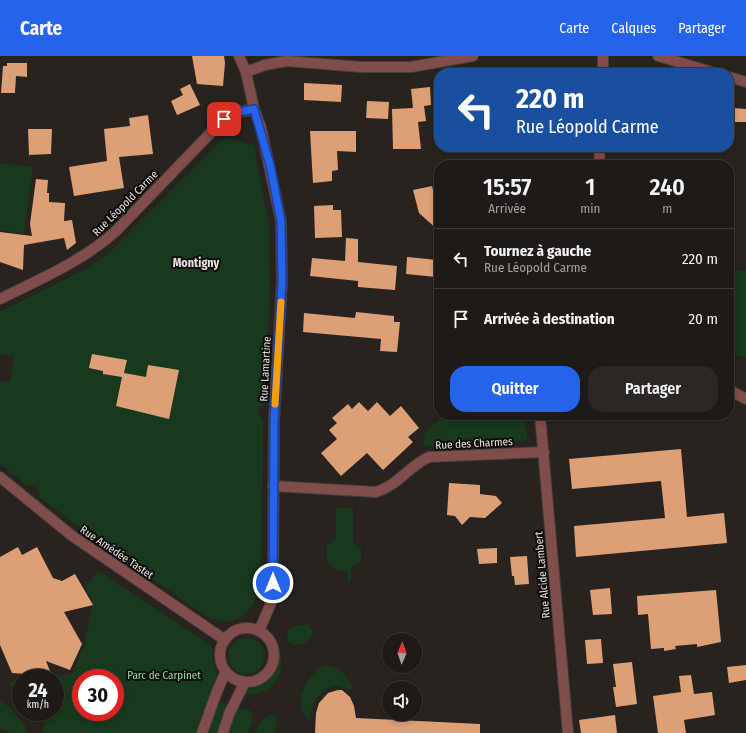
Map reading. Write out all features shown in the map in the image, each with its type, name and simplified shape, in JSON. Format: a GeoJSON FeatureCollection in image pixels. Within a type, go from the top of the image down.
{"type":"FeatureCollection","features":[{"type":"Feature","properties":{"kind":"street","name":"Rue Lamartine"},"geometry":{"type":"LineString","coordinates":[[239,56],[246,72],[254,109],[270,165],[281,221],[282,282],[274,422],[273,593],[271,603],[259,630]]}},
{"type":"Feature","properties":{"kind":"street"},"geometry":{"type":"LineString","coordinates":[[246,72],[265,65],[286,61],[361,67],[411,67],[472,56]]}},
{"type":"Feature","properties":{"kind":"street"},"geometry":{"type":"LineString","coordinates":[[602,68],[603,56]]}},
{"type":"Feature","properties":{"kind":"street"},"geometry":{"type":"LineString","coordinates":[[658,56],[698,68]]}},
{"type":"Feature","properties":{"kind":"street"},"geometry":{"type":"LineString","coordinates":[[734,78],[746,82]]}},
{"type":"Feature","properties":{"kind":"street","name":"Rue Léopold Carme"},"geometry":{"type":"LineString","coordinates":[[0,299],[74,262],[98,247],[115,232],[224,119],[238,112],[254,109]]}},
{"type":"Feature","properties":{"kind":"street"},"geometry":{"type":"LineString","coordinates":[[734,393],[746,399]]}},
{"type":"Feature","properties":{"kind":"street","name":"Rue Alcide Lambert"},"geometry":{"type":"LineString","coordinates":[[541,420],[568,733]]}},
{"type":"Feature","properties":{"kind":"street","name":"Rue des Charmes"},"geometry":{"type":"LineString","coordinates":[[273,486],[376,492],[387,489],[413,466],[429,457],[544,452]]}},
{"type":"Feature","properties":{"kind":"street","name":"Rue Amédée Tastet"},"geometry":{"type":"LineString","coordinates":[[0,477],[71,535],[225,640]]}},
{"type":"Feature","properties":{"kind":"street"},"geometry":{"type":"LineString","coordinates":[[251,628],[259,630],[272,643],[274,661],[266,675],[253,682],[244,682],[232,678],[225,673],[220,657],[221,648],[225,640],[236,630],[251,628]]}},
{"type":"Feature","properties":{"kind":"street"},"geometry":{"type":"LineString","coordinates":[[202,733],[225,673]]}},
{"type":"Feature","properties":{"kind":"street"},"geometry":{"type":"LineString","coordinates":[[223,733],[229,714],[244,682]]}},
{"type":"Feature","properties":{"kind":"green space"},"geometry":{"type":"Polygon","coordinates":[[[225,137],[254,145],[269,227],[270,296],[263,406],[259,408],[258,415],[263,420],[261,586],[258,596],[248,611],[241,617],[226,621],[216,620],[206,616],[94,538],[39,497],[39,491],[30,484],[26,486],[0,463],[0,381],[10,382],[14,357],[0,354],[0,312],[86,269],[111,251],[225,137]]]}},
{"type":"Feature","properties":{"kind":"green space"},"geometry":{"type":"Polygon","coordinates":[[[0,163],[33,167],[24,234],[0,230],[0,163]]]}},
{"type":"Feature","properties":{"kind":"green space"},"geometry":{"type":"Polygon","coordinates":[[[734,270],[746,271],[746,357],[734,356],[734,270]]]}},
{"type":"Feature","properties":{"kind":"green space"},"geometry":{"type":"Polygon","coordinates":[[[438,420],[525,420],[527,441],[423,446],[425,432],[438,420]]]}},
{"type":"Feature","properties":{"kind":"green space"},"geometry":{"type":"Polygon","coordinates":[[[336,508],[353,508],[353,542],[361,548],[361,561],[352,567],[351,582],[348,582],[348,571],[336,570],[326,561],[327,544],[336,539],[336,508]]]}},
{"type":"Feature","properties":{"kind":"green space","name":"Parc de Carpinet"},"geometry":{"type":"Polygon","coordinates":[[[98,571],[212,646],[213,660],[217,675],[197,733],[43,733],[46,721],[64,721],[64,675],[72,673],[72,721],[124,721],[124,669],[74,669],[84,645],[93,605],[85,587],[98,571]]]}},
{"type":"Feature","properties":{"kind":"green space"},"geometry":{"type":"Polygon","coordinates":[[[297,625],[308,625],[312,630],[313,635],[305,643],[294,645],[287,641],[288,630],[297,625]]]}},
{"type":"Feature","properties":{"kind":"green space"},"geometry":{"type":"Polygon","coordinates":[[[250,638],[259,643],[263,649],[263,663],[259,669],[250,674],[242,674],[233,669],[229,663],[228,652],[233,643],[239,639],[250,638]]]}},
{"type":"Feature","properties":{"kind":"green space"},"geometry":{"type":"Polygon","coordinates":[[[277,648],[280,650],[282,663],[279,676],[276,681],[267,690],[260,693],[241,695],[263,683],[271,675],[275,665],[277,648]]]}},
{"type":"Feature","properties":{"kind":"green space"},"geometry":{"type":"Polygon","coordinates":[[[326,665],[339,670],[348,680],[352,688],[350,690],[335,686],[324,691],[314,703],[310,721],[304,715],[301,707],[303,690],[313,675],[326,665]]]}},
{"type":"Feature","properties":{"kind":"green space"},"geometry":{"type":"Polygon","coordinates":[[[12,681],[12,692],[10,689],[9,684],[12,681]]]}},
{"type":"Feature","properties":{"kind":"green space"},"geometry":{"type":"Polygon","coordinates":[[[0,701],[12,710],[12,721],[21,721],[28,733],[10,733],[0,728],[0,701]]]}},
{"type":"Feature","properties":{"kind":"green space"},"geometry":{"type":"Polygon","coordinates":[[[217,701],[227,705],[219,733],[207,733],[217,701]]]}},
{"type":"Feature","properties":{"kind":"green space"},"geometry":{"type":"Polygon","coordinates":[[[237,708],[248,709],[252,713],[253,720],[248,733],[228,733],[237,708]]]}},
{"type":"Feature","properties":{"kind":"green space"},"geometry":{"type":"Polygon","coordinates":[[[270,715],[275,716],[277,720],[274,733],[256,733],[260,722],[270,715]]]}},
{"type":"Feature","properties":{"kind":"building"},"geometry":{"type":"Polygon","coordinates":[[[192,56],[224,56],[225,63],[223,86],[197,84],[192,56]]]}},
{"type":"Feature","properties":{"kind":"building"},"geometry":{"type":"Polygon","coordinates":[[[7,63],[27,63],[27,77],[16,76],[15,93],[1,93],[3,66],[7,66],[7,63]]]}},
{"type":"Feature","properties":{"kind":"building"},"geometry":{"type":"Polygon","coordinates":[[[304,83],[342,85],[341,102],[304,100],[304,83]]]}},
{"type":"Feature","properties":{"kind":"building"},"geometry":{"type":"Polygon","coordinates":[[[190,84],[200,105],[177,115],[171,101],[183,95],[180,89],[190,84]]]}},
{"type":"Feature","properties":{"kind":"building"},"geometry":{"type":"Polygon","coordinates":[[[430,87],[431,105],[424,106],[426,121],[418,122],[421,149],[393,149],[392,109],[413,108],[411,89],[430,87]]]}},
{"type":"Feature","properties":{"kind":"building"},"geometry":{"type":"Polygon","coordinates":[[[367,101],[389,102],[388,119],[366,118],[367,101]]]}},
{"type":"Feature","properties":{"kind":"building"},"geometry":{"type":"Polygon","coordinates":[[[734,108],[746,109],[746,122],[734,122],[734,108]]]}},
{"type":"Feature","properties":{"kind":"building"},"geometry":{"type":"Polygon","coordinates":[[[148,115],[153,154],[119,157],[124,188],[74,196],[69,167],[107,161],[104,129],[130,126],[129,118],[148,115]]]}},
{"type":"Feature","properties":{"kind":"building"},"geometry":{"type":"Polygon","coordinates":[[[28,129],[52,129],[51,154],[29,155],[28,129]]]}},
{"type":"Feature","properties":{"kind":"building"},"geometry":{"type":"Polygon","coordinates":[[[310,131],[356,131],[356,152],[337,151],[338,170],[332,171],[332,181],[313,183],[310,131]]]}},
{"type":"Feature","properties":{"kind":"building"},"geometry":{"type":"Polygon","coordinates":[[[36,179],[48,180],[47,193],[49,193],[49,202],[65,203],[64,221],[72,220],[76,243],[67,250],[64,238],[24,245],[23,270],[0,262],[0,232],[32,236],[30,224],[36,179]]]}},
{"type":"Feature","properties":{"kind":"building"},"geometry":{"type":"Polygon","coordinates":[[[432,186],[434,194],[434,226],[419,213],[413,190],[432,186]]]}},
{"type":"Feature","properties":{"kind":"building"},"geometry":{"type":"Polygon","coordinates":[[[333,205],[333,210],[341,210],[342,237],[315,238],[314,206],[333,205]]]}},
{"type":"Feature","properties":{"kind":"building"},"geometry":{"type":"Polygon","coordinates":[[[346,238],[358,239],[358,262],[397,266],[395,290],[358,287],[358,281],[310,276],[312,258],[345,261],[346,238]]]}},
{"type":"Feature","properties":{"kind":"building"},"geometry":{"type":"Polygon","coordinates":[[[407,257],[434,260],[434,277],[406,274],[407,257]]]}},
{"type":"Feature","properties":{"kind":"building"},"geometry":{"type":"Polygon","coordinates":[[[356,312],[394,316],[394,322],[400,322],[397,352],[380,351],[381,339],[303,332],[304,313],[355,318],[356,312]]]}},
{"type":"Feature","properties":{"kind":"building"},"geometry":{"type":"Polygon","coordinates":[[[92,354],[127,360],[124,373],[146,377],[148,365],[179,370],[169,419],[116,406],[122,377],[103,374],[103,371],[89,368],[92,354]]]}},
{"type":"Feature","properties":{"kind":"building"},"geometry":{"type":"Polygon","coordinates":[[[359,402],[368,411],[377,402],[390,416],[401,406],[419,428],[408,437],[413,442],[383,470],[367,453],[341,476],[321,453],[337,439],[329,430],[337,423],[332,418],[348,404],[352,409],[359,402]]]}},
{"type":"Feature","properties":{"kind":"building"},"geometry":{"type":"Polygon","coordinates":[[[681,449],[687,517],[724,513],[727,543],[576,557],[574,526],[665,518],[661,481],[572,489],[569,459],[681,449]]]}},
{"type":"Feature","properties":{"kind":"building"},"geometry":{"type":"Polygon","coordinates":[[[449,483],[480,485],[480,494],[496,496],[502,503],[485,518],[470,517],[462,525],[455,516],[447,515],[449,483]]]}},
{"type":"Feature","properties":{"kind":"building"},"geometry":{"type":"Polygon","coordinates":[[[18,547],[22,555],[37,547],[53,578],[62,581],[75,574],[93,605],[64,612],[82,644],[70,670],[46,661],[49,669],[12,669],[12,673],[0,645],[0,557],[18,547]]]}},
{"type":"Feature","properties":{"kind":"building"},"geometry":{"type":"Polygon","coordinates":[[[497,548],[497,563],[479,564],[477,549],[497,548]]]}},
{"type":"Feature","properties":{"kind":"building"},"geometry":{"type":"Polygon","coordinates":[[[527,556],[529,584],[515,585],[514,576],[512,576],[510,557],[527,556]]]}},
{"type":"Feature","properties":{"kind":"building"},"geometry":{"type":"Polygon","coordinates":[[[610,588],[612,614],[593,615],[590,590],[610,588]]]}},
{"type":"Feature","properties":{"kind":"building"},"geometry":{"type":"Polygon","coordinates":[[[716,590],[721,642],[697,647],[697,644],[675,646],[676,649],[664,651],[664,648],[651,649],[648,614],[638,615],[637,596],[716,590]]]}},
{"type":"Feature","properties":{"kind":"building"},"geometry":{"type":"Polygon","coordinates":[[[601,639],[603,663],[587,664],[585,640],[601,639]]]}},
{"type":"Feature","properties":{"kind":"building"},"geometry":{"type":"Polygon","coordinates":[[[632,662],[637,704],[616,707],[613,687],[616,687],[613,664],[632,662]]]}},
{"type":"Feature","properties":{"kind":"building"},"geometry":{"type":"Polygon","coordinates":[[[746,665],[746,680],[729,683],[727,667],[746,665]]]}},
{"type":"Feature","properties":{"kind":"building"},"geometry":{"type":"Polygon","coordinates":[[[691,675],[694,694],[712,692],[715,715],[684,720],[686,733],[658,733],[653,696],[681,692],[679,676],[691,675]]]}},
{"type":"Feature","properties":{"kind":"building"},"geometry":{"type":"Polygon","coordinates":[[[342,690],[350,697],[354,706],[356,718],[382,719],[382,721],[480,724],[480,733],[315,733],[316,713],[319,703],[328,693],[342,690]]]}},
{"type":"Feature","properties":{"kind":"building"},"geometry":{"type":"Polygon","coordinates":[[[615,715],[617,733],[581,733],[579,720],[615,715]]]}},
{"type":"Feature","properties":{"kind":"slow traffic"},"geometry":{"type":"LineString","coordinates":[[275,404],[281,302]]}},
{"type":"Feature","properties":{"kind":"district","name":"Montigny"},"geometry":{"type":"Point","coordinates":[196,263]}},
{"type":"Feature","properties":{"kind":"route"},"geometry":{"type":"LineString","coordinates":[[224,119],[238,112],[254,109],[261,128],[270,165],[281,221],[282,282],[274,422],[273,583]]}}]}
